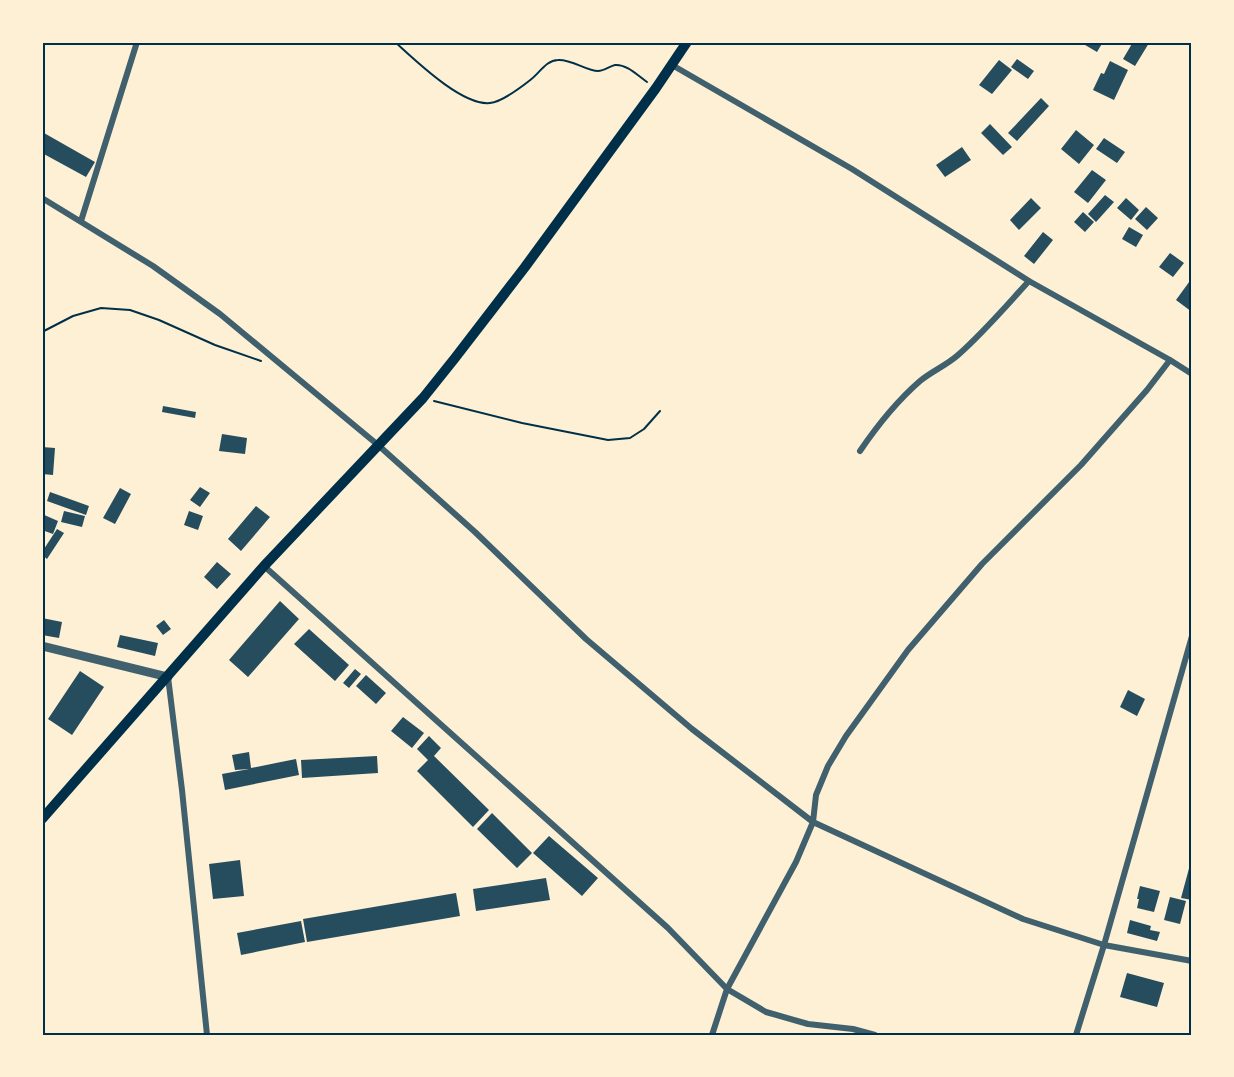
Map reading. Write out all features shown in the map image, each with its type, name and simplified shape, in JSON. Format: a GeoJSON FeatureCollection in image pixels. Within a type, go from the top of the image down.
{"type":"FeatureCollection","features":[{"type":"Feature","properties":{"kind":"main road"},"geometry":{"type":"LineString","coordinates":[[42,819],[264,566],[423,398],[525,267],[687,42]]}},
{"type":"Feature","properties":{"kind":"street"},"geometry":{"type":"LineString","coordinates":[[81,222],[137,42]]}},
{"type":"Feature","properties":{"kind":"street"},"geometry":{"type":"LineString","coordinates":[[672,65],[852,169],[1029,281],[1192,374]]}},
{"type":"Feature","properties":{"kind":"street"},"geometry":{"type":"LineString","coordinates":[[42,198],[153,266],[220,314],[378,445],[475,532],[585,639],[692,729],[813,822],[1023,919],[1104,945],[1192,961]]}},
{"type":"Feature","properties":{"kind":"street"},"geometry":{"type":"LineString","coordinates":[[860,451],[878,425],[904,397],[919,382],[964,350],[1029,281]]}},
{"type":"Feature","properties":{"kind":"street"},"geometry":{"type":"LineString","coordinates":[[712,1035],[727,989],[796,862],[813,822],[816,795],[828,766],[846,736],[908,651],[982,564],[1081,465],[1148,390],[1170,360]]}},
{"type":"Feature","properties":{"kind":"street"},"geometry":{"type":"LineString","coordinates":[[264,566],[668,928],[727,989],[766,1012],[808,1024],[853,1029],[875,1035]]}},
{"type":"Feature","properties":{"kind":"street"},"geometry":{"type":"LineString","coordinates":[[1076,1035],[1192,636]]}},
{"type":"Feature","properties":{"kind":"street"},"geometry":{"type":"LineString","coordinates":[[42,646],[168,677],[207,1035]]}},
{"type":"Feature","properties":{"kind":"path"},"geometry":{"type":"LineString","coordinates":[[395,42],[433,77],[466,97],[483,103],[490,104],[498,101],[531,80],[549,63],[557,60],[598,71],[616,65],[625,66],[656,88]]}},
{"type":"Feature","properties":{"kind":"path"},"geometry":{"type":"LineString","coordinates":[[42,332],[73,316],[101,308],[130,310],[215,345],[281,366]]}},
{"type":"Feature","properties":{"kind":"path"},"geometry":{"type":"LineString","coordinates":[[423,398],[522,423],[608,440],[630,438],[644,429],[660,411]]}},
{"type":"Feature","properties":{"kind":"building"},"geometry":{"type":"Polygon","coordinates":[[[1080,42],[1103,42],[1097,52],[1080,42]]]}},
{"type":"Feature","properties":{"kind":"building"},"geometry":{"type":"Polygon","coordinates":[[[1133,42],[1149,43],[1135,66],[1123,59],[1133,42]]]}},
{"type":"Feature","properties":{"kind":"building"},"geometry":{"type":"Polygon","coordinates":[[[1017,59],[1034,71],[1028,79],[1011,67],[1017,59]]]}},
{"type":"Feature","properties":{"kind":"building"},"geometry":{"type":"Polygon","coordinates":[[[999,60],[1012,70],[992,94],[979,85],[999,60]]]}},
{"type":"Feature","properties":{"kind":"building"},"geometry":{"type":"Polygon","coordinates":[[[1110,61],[1128,70],[1114,100],[1093,90],[1110,61]]]}},
{"type":"Feature","properties":{"kind":"building"},"geometry":{"type":"Polygon","coordinates":[[[1041,98],[1049,106],[1017,141],[1008,133],[1041,98]]]}},
{"type":"Feature","properties":{"kind":"building"},"geometry":{"type":"Polygon","coordinates":[[[990,124],[1012,147],[1003,155],[981,133],[990,124]]]}},
{"type":"Feature","properties":{"kind":"building"},"geometry":{"type":"Polygon","coordinates":[[[1076,130],[1094,145],[1079,164],[1061,149],[1076,130]]]}},
{"type":"Feature","properties":{"kind":"building"},"geometry":{"type":"Polygon","coordinates":[[[44,133],[95,162],[86,177],[42,153],[44,133]]]}},
{"type":"Feature","properties":{"kind":"building"},"geometry":{"type":"Polygon","coordinates":[[[1104,138],[1125,152],[1117,163],[1096,149],[1104,138]]]}},
{"type":"Feature","properties":{"kind":"building"},"geometry":{"type":"Polygon","coordinates":[[[962,147],[971,160],[945,177],[936,165],[962,147]]]}},
{"type":"Feature","properties":{"kind":"building"},"geometry":{"type":"Polygon","coordinates":[[[1092,170],[1106,180],[1088,203],[1074,192],[1092,170]]]}},
{"type":"Feature","properties":{"kind":"building"},"geometry":{"type":"Polygon","coordinates":[[[1105,195],[1114,202],[1096,222],[1088,214],[1105,195]]]}},
{"type":"Feature","properties":{"kind":"building"},"geometry":{"type":"Polygon","coordinates":[[[1031,198],[1041,208],[1019,230],[1010,220],[1031,198]]]}},
{"type":"Feature","properties":{"kind":"building"},"geometry":{"type":"Polygon","coordinates":[[[1126,198],[1139,210],[1131,220],[1117,208],[1126,198]]]}},
{"type":"Feature","properties":{"kind":"building"},"geometry":{"type":"Polygon","coordinates":[[[1146,207],[1158,218],[1147,230],[1135,219],[1146,207]]]}},
{"type":"Feature","properties":{"kind":"building"},"geometry":{"type":"Polygon","coordinates":[[[1083,212],[1094,222],[1085,232],[1074,222],[1083,212]]]}},
{"type":"Feature","properties":{"kind":"building"},"geometry":{"type":"Polygon","coordinates":[[[1129,227],[1143,235],[1136,247],[1122,239],[1129,227]]]}},
{"type":"Feature","properties":{"kind":"building"},"geometry":{"type":"Polygon","coordinates":[[[1043,232],[1053,240],[1034,264],[1024,256],[1043,232]]]}},
{"type":"Feature","properties":{"kind":"building"},"geometry":{"type":"Polygon","coordinates":[[[1170,253],[1184,263],[1173,277],[1159,267],[1170,253]]]}},
{"type":"Feature","properties":{"kind":"building"},"geometry":{"type":"Polygon","coordinates":[[[1192,278],[1192,312],[1176,300],[1192,278]]]}},
{"type":"Feature","properties":{"kind":"building"},"geometry":{"type":"Polygon","coordinates":[[[163,406],[196,412],[195,418],[162,412],[163,406]]]}},
{"type":"Feature","properties":{"kind":"building"},"geometry":{"type":"Polygon","coordinates":[[[222,434],[247,438],[245,454],[219,451],[222,434]]]}},
{"type":"Feature","properties":{"kind":"building"},"geometry":{"type":"Polygon","coordinates":[[[42,447],[55,448],[53,475],[42,474],[42,447]]]}},
{"type":"Feature","properties":{"kind":"building"},"geometry":{"type":"Polygon","coordinates":[[[200,487],[210,493],[200,507],[190,500],[200,487]]]}},
{"type":"Feature","properties":{"kind":"building"},"geometry":{"type":"Polygon","coordinates":[[[120,488],[131,494],[115,524],[103,518],[120,488]]]}},
{"type":"Feature","properties":{"kind":"building"},"geometry":{"type":"Polygon","coordinates":[[[50,492],[89,506],[86,515],[47,501],[50,492]]]}},
{"type":"Feature","properties":{"kind":"building"},"geometry":{"type":"Polygon","coordinates":[[[256,506],[270,517],[241,551],[228,539],[256,506]]]}},
{"type":"Feature","properties":{"kind":"building"},"geometry":{"type":"Polygon","coordinates":[[[64,511],[85,516],[82,527],[61,522],[64,511]]]}},
{"type":"Feature","properties":{"kind":"building"},"geometry":{"type":"Polygon","coordinates":[[[189,511],[203,516],[198,530],[184,525],[189,511]]]}},
{"type":"Feature","properties":{"kind":"building"},"geometry":{"type":"Polygon","coordinates":[[[42,514],[58,521],[53,534],[42,530],[42,514]]]}},
{"type":"Feature","properties":{"kind":"building"},"geometry":{"type":"Polygon","coordinates":[[[57,529],[64,533],[47,559],[42,552],[57,529]]]}},
{"type":"Feature","properties":{"kind":"building"},"geometry":{"type":"Polygon","coordinates":[[[217,562],[231,574],[217,589],[204,577],[217,562]]]}},
{"type":"Feature","properties":{"kind":"building"},"geometry":{"type":"Polygon","coordinates":[[[280,601],[299,619],[248,677],[229,660],[280,601]]]}},
{"type":"Feature","properties":{"kind":"building"},"geometry":{"type":"Polygon","coordinates":[[[42,618],[62,622],[59,638],[42,635],[42,618]]]}},
{"type":"Feature","properties":{"kind":"building"},"geometry":{"type":"Polygon","coordinates":[[[164,620],[171,629],[163,635],[156,626],[164,620]]]}},
{"type":"Feature","properties":{"kind":"building"},"geometry":{"type":"Polygon","coordinates":[[[309,629],[349,665],[335,681],[294,644],[309,629]]]}},
{"type":"Feature","properties":{"kind":"building"},"geometry":{"type":"Polygon","coordinates":[[[120,635],[158,643],[155,656],[117,647],[120,635]]]}},
{"type":"Feature","properties":{"kind":"building"},"geometry":{"type":"Polygon","coordinates":[[[355,669],[361,674],[349,688],[343,683],[355,669]]]}},
{"type":"Feature","properties":{"kind":"building"},"geometry":{"type":"Polygon","coordinates":[[[80,671],[104,687],[72,735],[48,719],[80,671]]]}},
{"type":"Feature","properties":{"kind":"building"},"geometry":{"type":"Polygon","coordinates":[[[366,675],[386,693],[376,704],[356,686],[366,675]]]}},
{"type":"Feature","properties":{"kind":"building"},"geometry":{"type":"Polygon","coordinates":[[[1128,690],[1145,699],[1137,716],[1120,707],[1128,690]]]}},
{"type":"Feature","properties":{"kind":"building"},"geometry":{"type":"Polygon","coordinates":[[[403,717],[424,733],[412,748],[391,731],[403,717]]]}},
{"type":"Feature","properties":{"kind":"building"},"geometry":{"type":"Polygon","coordinates":[[[429,736],[441,748],[434,756],[489,810],[473,827],[417,771],[428,760],[417,749],[429,736]]]}},
{"type":"Feature","properties":{"kind":"building"},"geometry":{"type":"Polygon","coordinates":[[[249,752],[251,768],[296,759],[299,775],[225,790],[222,774],[249,769],[235,770],[232,755],[249,752]]]}},
{"type":"Feature","properties":{"kind":"building"},"geometry":{"type":"Polygon","coordinates":[[[377,756],[378,773],[302,778],[301,760],[377,756]]]}},
{"type":"Feature","properties":{"kind":"building"},"geometry":{"type":"Polygon","coordinates":[[[492,813],[532,853],[517,868],[477,829],[492,813]]]}},
{"type":"Feature","properties":{"kind":"building"},"geometry":{"type":"Polygon","coordinates":[[[549,836],[598,878],[582,896],[533,853],[549,836]]]}},
{"type":"Feature","properties":{"kind":"building"},"geometry":{"type":"Polygon","coordinates":[[[240,860],[244,896],[213,899],[209,864],[240,860]]]}},
{"type":"Feature","properties":{"kind":"building"},"geometry":{"type":"Polygon","coordinates":[[[1192,861],[1192,900],[1181,898],[1192,861]]]}},
{"type":"Feature","properties":{"kind":"building"},"geometry":{"type":"Polygon","coordinates":[[[546,878],[550,900],[476,911],[473,889],[546,878]]]}},
{"type":"Feature","properties":{"kind":"building"},"geometry":{"type":"Polygon","coordinates":[[[1140,886],[1160,891],[1154,912],[1137,908],[1140,886]]]}},
{"type":"Feature","properties":{"kind":"building"},"geometry":{"type":"Polygon","coordinates":[[[456,893],[460,916],[307,942],[303,919],[456,893]]]}},
{"type":"Feature","properties":{"kind":"building"},"geometry":{"type":"Polygon","coordinates":[[[1170,897],[1186,901],[1180,924],[1164,920],[1170,897]]]}},
{"type":"Feature","properties":{"kind":"building"},"geometry":{"type":"Polygon","coordinates":[[[1130,920],[1151,926],[1150,930],[1160,932],[1157,941],[1127,933],[1130,920]]]}},
{"type":"Feature","properties":{"kind":"building"},"geometry":{"type":"Polygon","coordinates":[[[301,921],[305,942],[241,955],[237,933],[301,921]]]}},
{"type":"Feature","properties":{"kind":"building"},"geometry":{"type":"Polygon","coordinates":[[[1127,973],[1164,983],[1157,1007],[1120,997],[1127,973]]]}}]}
